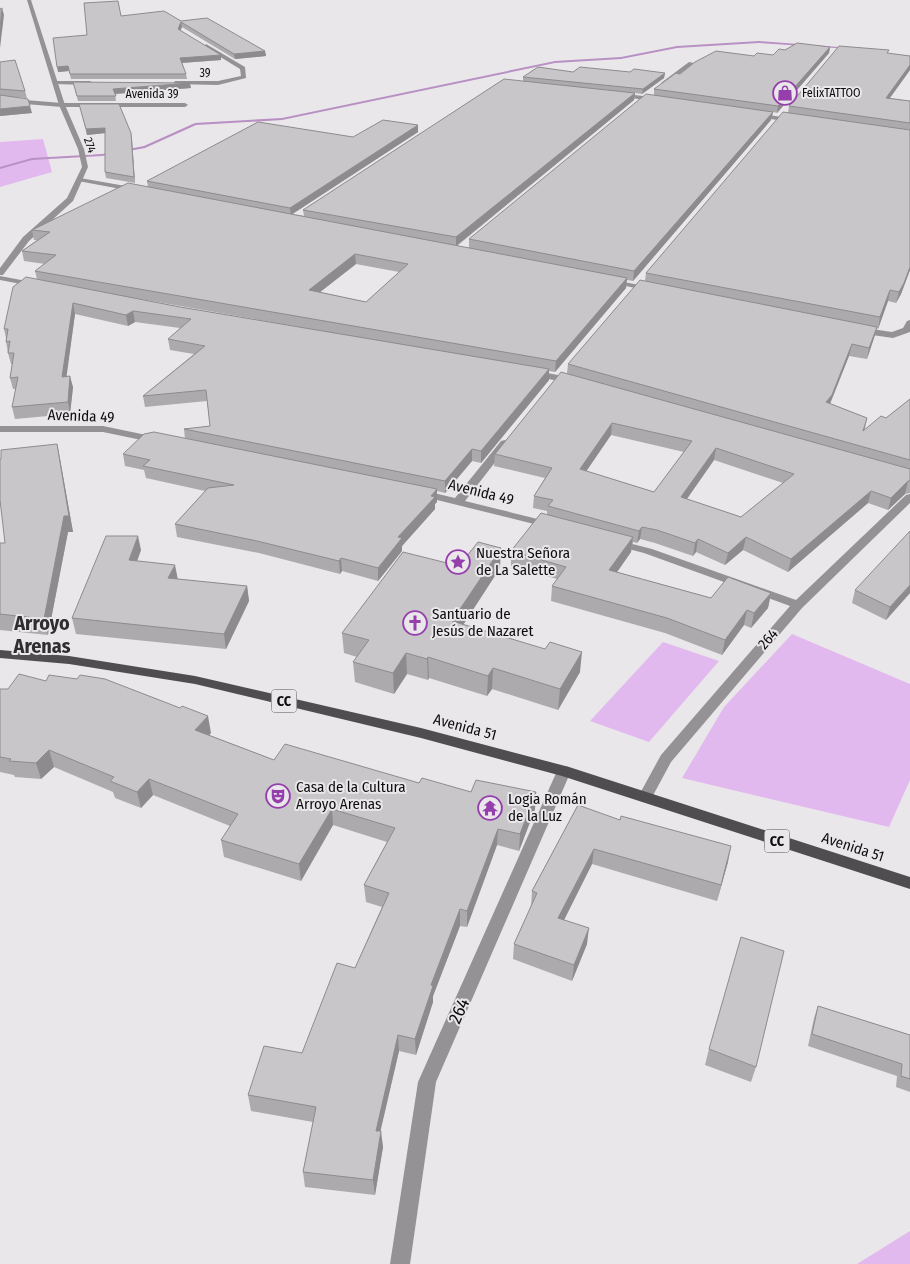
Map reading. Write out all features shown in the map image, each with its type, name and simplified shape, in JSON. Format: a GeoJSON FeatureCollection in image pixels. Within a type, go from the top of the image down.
{"type":"FeatureCollection","features":[{"type":"Feature","properties":{"kind":"main road","name":"Avenida 51"},"geometry":{"type":"LineString","coordinates":[[0,654],[69,660],[195,680],[422,733],[564,771],[910,882]]}},
{"type":"Feature","properties":{"kind":"street","name":"274"},"geometry":{"type":"LineString","coordinates":[[0,273],[26,239],[70,199],[85,167],[84,157],[62,105],[29,0]]}},
{"type":"Feature","properties":{"kind":"street","name":"39"},"geometry":{"type":"LineString","coordinates":[[170,83],[218,83],[244,77],[243,68],[197,40]]}},
{"type":"Feature","properties":{"kind":"street"},"geometry":{"type":"LineString","coordinates":[[660,86],[691,63]]}},
{"type":"Feature","properties":{"kind":"street"},"geometry":{"type":"LineString","coordinates":[[55,84],[93,83]]}},
{"type":"Feature","properties":{"kind":"street"},"geometry":{"type":"LineString","coordinates":[[636,104],[652,92]]}},
{"type":"Feature","properties":{"kind":"street"},"geometry":{"type":"LineString","coordinates":[[614,94],[664,101]]}},
{"type":"Feature","properties":{"kind":"street","name":"Avenida 39"},"geometry":{"type":"LineString","coordinates":[[0,100],[62,105],[185,105]]}},
{"type":"Feature","properties":{"kind":"street"},"geometry":{"type":"LineString","coordinates":[[751,114],[784,115],[799,121]]}},
{"type":"Feature","properties":{"kind":"street"},"geometry":{"type":"LineString","coordinates":[[774,126],[784,115]]}},
{"type":"Feature","properties":{"kind":"street"},"geometry":{"type":"LineString","coordinates":[[80,180],[148,192]]}},
{"type":"Feature","properties":{"kind":"street"},"geometry":{"type":"LineString","coordinates":[[0,278],[48,287]]}},
{"type":"Feature","properties":{"kind":"street"},"geometry":{"type":"LineString","coordinates":[[599,279],[655,290]]}},
{"type":"Feature","properties":{"kind":"street"},"geometry":{"type":"LineString","coordinates":[[630,294],[643,279]]}},
{"type":"Feature","properties":{"kind":"street"},"geometry":{"type":"LineString","coordinates":[[846,328],[893,335],[907,330],[910,323]]}},
{"type":"Feature","properties":{"kind":"street"},"geometry":{"type":"LineString","coordinates":[[520,370],[587,385]]}},
{"type":"Feature","properties":{"kind":"street","name":"Avenida 49"},"geometry":{"type":"LineString","coordinates":[[0,429],[103,429],[171,443]]}},
{"type":"Feature","properties":{"kind":"street"},"geometry":{"type":"LineString","coordinates":[[459,501],[508,439]]}},
{"type":"Feature","properties":{"kind":"street","name":"Avenida 49"},"geometry":{"type":"LineString","coordinates":[[411,491],[459,501],[563,528]]}},
{"type":"Feature","properties":{"kind":"street","name":"264"},"geometry":{"type":"LineString","coordinates":[[645,797],[666,759],[798,605],[910,497]]}},
{"type":"Feature","properties":{"kind":"street"},"geometry":{"type":"LineString","coordinates":[[610,541],[648,551],[798,605]]}},
{"type":"Feature","properties":{"kind":"street","name":"264"},"geometry":{"type":"LineString","coordinates":[[400,1264],[427,1082],[564,771]]}},
{"type":"Feature","properties":{"kind":"shaded area"},"geometry":{"type":"Polygon","coordinates":[[[43,139],[52,172],[0,187],[0,142],[43,139]]]}},
{"type":"Feature","properties":{"kind":"shaded area"},"geometry":{"type":"Polygon","coordinates":[[[792,634],[910,684],[910,780],[889,827],[682,778],[724,707],[792,634]]]}},
{"type":"Feature","properties":{"kind":"shaded area"},"geometry":{"type":"Polygon","coordinates":[[[663,642],[719,661],[649,742],[590,721],[663,642]]]}},
{"type":"Feature","properties":{"kind":"shaded area"},"geometry":{"type":"Polygon","coordinates":[[[910,1231],[910,1264],[857,1264],[910,1231]]]}},
{"type":"Feature","properties":{"kind":"building"},"geometry":{"type":"Polygon","coordinates":[[[118,1],[121,16],[164,11],[181,21],[207,18],[265,51],[234,54],[181,22],[178,29],[221,55],[180,58],[186,74],[70,74],[68,66],[57,67],[53,38],[87,35],[84,3],[118,1]]]}},
{"type":"Feature","properties":{"kind":"building"},"geometry":{"type":"Polygon","coordinates":[[[2,8],[0,29],[0,9],[2,8]]]}},
{"type":"Feature","properties":{"kind":"building"},"geometry":{"type":"Polygon","coordinates":[[[797,43],[830,47],[778,106],[654,89],[676,73],[680,74],[695,62],[716,51],[754,56],[757,53],[773,55],[779,49],[785,50],[797,43]]]}},
{"type":"Feature","properties":{"kind":"building"},"geometry":{"type":"Polygon","coordinates":[[[839,46],[889,50],[887,53],[910,56],[910,65],[886,98],[910,101],[910,123],[789,106],[839,46]]]}},
{"type":"Feature","properties":{"kind":"building"},"geometry":{"type":"Polygon","coordinates":[[[15,60],[25,91],[0,89],[0,62],[15,60]]]}},
{"type":"Feature","properties":{"kind":"building"},"geometry":{"type":"Polygon","coordinates":[[[538,67],[573,72],[580,67],[630,72],[634,69],[665,73],[643,89],[523,77],[538,67]]]}},
{"type":"Feature","properties":{"kind":"building"},"geometry":{"type":"Polygon","coordinates":[[[504,79],[635,93],[456,237],[303,210],[504,79]]]}},
{"type":"Feature","properties":{"kind":"building"},"geometry":{"type":"Polygon","coordinates":[[[73,82],[190,83],[113,89],[116,96],[77,96],[73,82]]]}},
{"type":"Feature","properties":{"kind":"building"},"geometry":{"type":"Polygon","coordinates":[[[646,94],[773,112],[634,271],[469,239],[646,94]]]}},
{"type":"Feature","properties":{"kind":"building"},"geometry":{"type":"Polygon","coordinates":[[[0,95],[28,99],[30,106],[0,109],[0,95]]]}},
{"type":"Feature","properties":{"kind":"building"},"geometry":{"type":"Polygon","coordinates":[[[79,104],[119,104],[131,133],[134,177],[105,172],[105,128],[86,129],[79,104]]]}},
{"type":"Feature","properties":{"kind":"building"},"geometry":{"type":"Polygon","coordinates":[[[783,112],[910,130],[910,267],[899,292],[890,290],[880,317],[646,273],[783,112]]]}},
{"type":"Feature","properties":{"kind":"building"},"geometry":{"type":"Polygon","coordinates":[[[383,120],[418,125],[290,208],[147,181],[258,122],[353,137],[383,120]]]}},
{"type":"Feature","properties":{"kind":"building"},"geometry":{"type":"Polygon","coordinates":[[[128,183],[627,278],[556,361],[35,271],[56,255],[22,251],[50,232],[32,230],[128,183]],[[355,254],[309,290],[366,302],[408,264],[355,254]]]}},
{"type":"Feature","properties":{"kind":"building"},"geometry":{"type":"Polygon","coordinates":[[[26,277],[180,307],[549,369],[481,451],[472,449],[445,481],[184,429],[210,426],[206,390],[143,396],[205,346],[168,339],[191,319],[133,311],[126,315],[73,303],[62,377],[70,376],[68,402],[12,407],[18,377],[10,378],[14,353],[8,353],[10,341],[6,342],[8,329],[4,329],[13,287],[26,277]]]}},
{"type":"Feature","properties":{"kind":"building"},"geometry":{"type":"Polygon","coordinates":[[[640,280],[877,327],[869,348],[852,344],[832,395],[826,402],[867,418],[863,431],[881,416],[886,418],[910,399],[910,460],[568,364],[640,280]]]}},
{"type":"Feature","properties":{"kind":"building"},"geometry":{"type":"Polygon","coordinates":[[[561,372],[910,469],[910,481],[891,498],[871,491],[791,559],[746,537],[728,553],[698,539],[695,543],[642,527],[639,531],[548,506],[553,500],[534,496],[552,468],[495,454],[561,372]],[[612,423],[580,469],[654,492],[692,441],[612,423]],[[716,448],[681,497],[741,517],[794,474],[716,448]]]}},
{"type":"Feature","properties":{"kind":"building"},"geometry":{"type":"Polygon","coordinates":[[[154,432],[437,489],[431,496],[435,497],[398,537],[402,538],[378,568],[341,558],[339,561],[175,524],[208,488],[234,485],[143,466],[150,460],[123,454],[144,434],[154,432]]]}},
{"type":"Feature","properties":{"kind":"building"},"geometry":{"type":"Polygon","coordinates":[[[57,444],[69,516],[64,516],[44,619],[0,614],[0,543],[5,543],[0,500],[1,450],[57,444]]]}},
{"type":"Feature","properties":{"kind":"building"},"geometry":{"type":"Polygon","coordinates":[[[541,513],[633,537],[609,570],[711,598],[728,577],[771,593],[754,613],[747,610],[725,640],[667,618],[552,586],[566,567],[511,551],[541,513]]]}},
{"type":"Feature","properties":{"kind":"building"},"geometry":{"type":"Polygon","coordinates":[[[910,531],[910,585],[890,607],[855,590],[910,531]]]}},
{"type":"Feature","properties":{"kind":"building"},"geometry":{"type":"Polygon","coordinates":[[[106,536],[138,536],[129,560],[175,565],[168,578],[247,586],[224,634],[72,618],[106,536]]]}},
{"type":"Feature","properties":{"kind":"building"},"geometry":{"type":"Polygon","coordinates":[[[478,542],[501,548],[452,621],[545,649],[550,642],[582,652],[560,689],[493,668],[488,676],[428,657],[427,659],[406,653],[393,673],[353,662],[369,640],[342,633],[403,552],[459,566],[478,542]]]}},
{"type":"Feature","properties":{"kind":"building"},"geometry":{"type":"Polygon","coordinates":[[[19,674],[46,681],[49,675],[77,679],[80,675],[105,679],[180,708],[182,706],[208,716],[195,730],[274,760],[285,744],[419,783],[422,778],[471,792],[476,780],[536,792],[520,834],[498,829],[467,911],[460,909],[431,985],[433,986],[415,1039],[398,1035],[376,1131],[381,1131],[373,1180],[303,1172],[316,1107],[248,1095],[264,1046],[302,1053],[337,963],[355,968],[389,893],[364,885],[395,828],[332,809],[299,864],[221,840],[238,814],[149,779],[137,792],[110,781],[114,777],[49,750],[36,763],[9,761],[11,759],[0,757],[0,689],[8,689],[19,674]]]}},
{"type":"Feature","properties":{"kind":"building"},"geometry":{"type":"Polygon","coordinates":[[[578,805],[620,820],[621,816],[731,846],[721,885],[594,849],[558,918],[589,928],[574,965],[514,944],[537,893],[532,891],[578,805]]]}},
{"type":"Feature","properties":{"kind":"building"},"geometry":{"type":"Polygon","coordinates":[[[741,937],[784,951],[756,1067],[709,1049],[741,937]]]}},
{"type":"Feature","properties":{"kind":"building"},"geometry":{"type":"Polygon","coordinates":[[[818,1006],[910,1035],[910,1079],[901,1076],[902,1064],[812,1034],[818,1006]]]}},
{"type":"Feature","properties":{"kind":"waterway"},"geometry":{"type":"LineString","coordinates":[[0,168],[32,159],[102,155],[145,147],[195,124],[282,119],[555,62],[621,58],[677,47],[759,42],[850,48]]}},
{"type":"Feature","properties":{"kind":"place","name":"FelixTATTOO"},"geometry":{"type":"Point","coordinates":[785,93]}},
{"type":"Feature","properties":{"kind":"place","name":"Nuestra Señora de La Salette"},"geometry":{"type":"Point","coordinates":[458,562]}},
{"type":"Feature","properties":{"kind":"place","name":"Santuario de Jesús de Nazaret"},"geometry":{"type":"Point","coordinates":[415,623]}},
{"type":"Feature","properties":{"kind":"place","name":"Casa de la Cultura Arroyo Arenas"},"geometry":{"type":"Point","coordinates":[278,796]}},
{"type":"Feature","properties":{"kind":"place","name":"Logia Román de la Luz"},"geometry":{"type":"Point","coordinates":[490,808]}},
{"type":"Feature","properties":{"kind":"district","name":"Arroyo Arenas"},"geometry":{"type":"Point","coordinates":[42,634]}}]}
